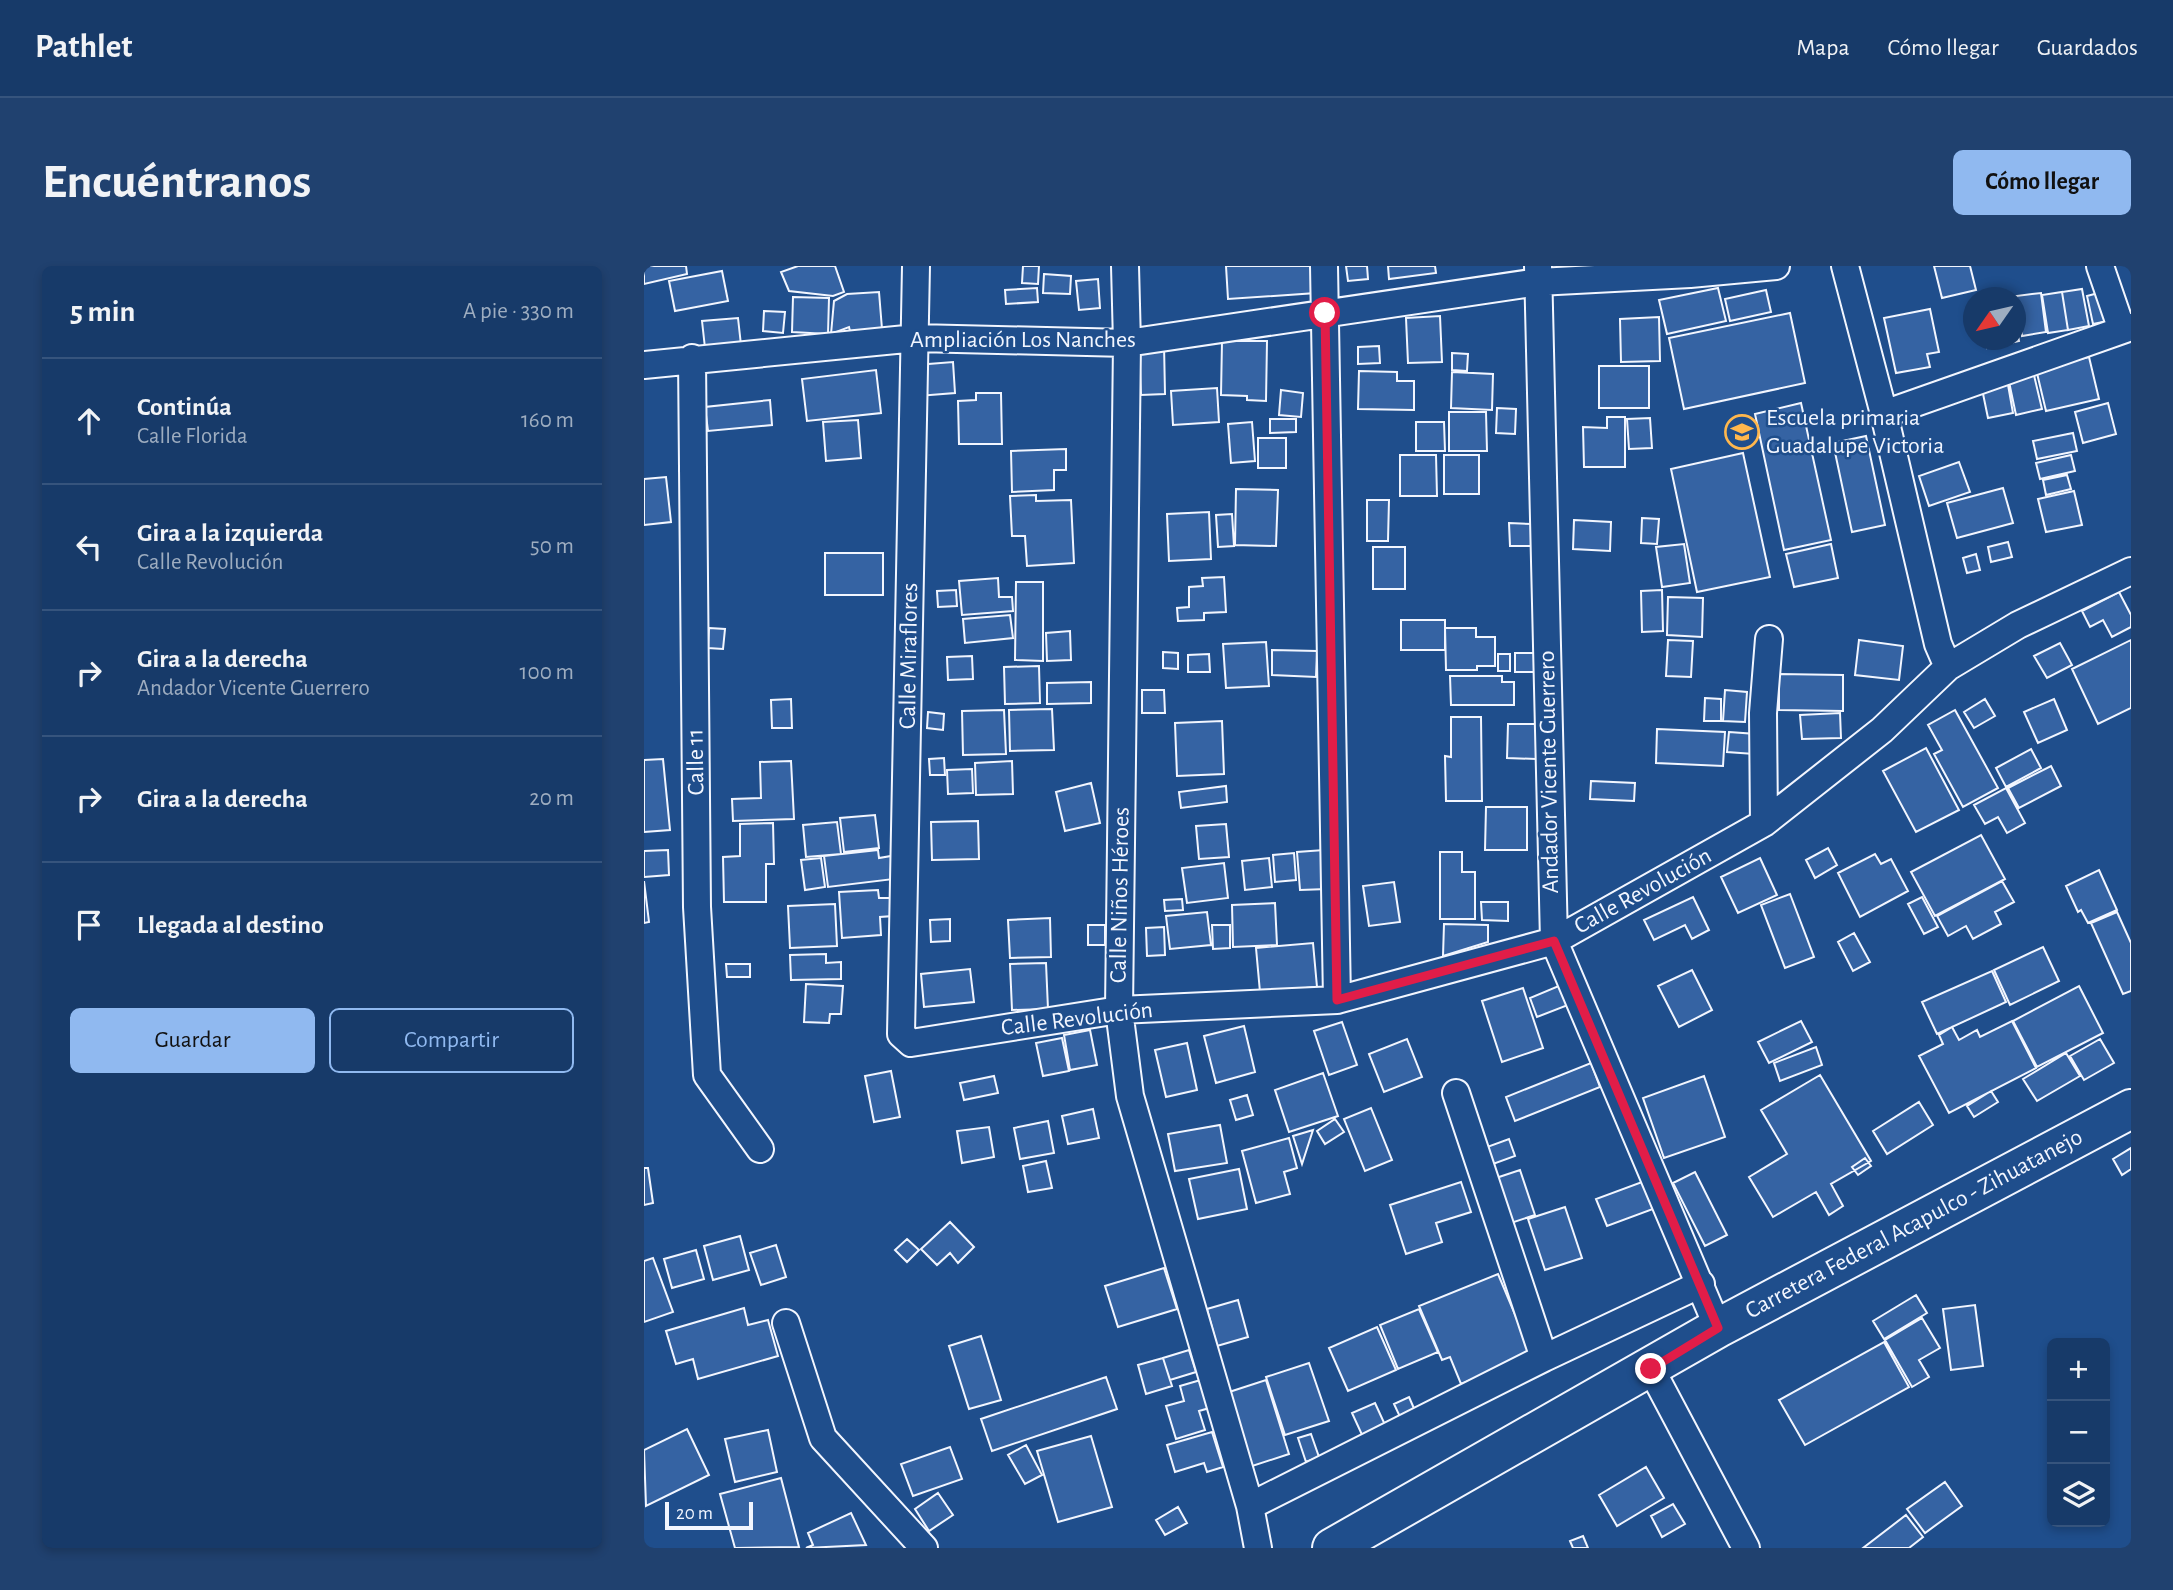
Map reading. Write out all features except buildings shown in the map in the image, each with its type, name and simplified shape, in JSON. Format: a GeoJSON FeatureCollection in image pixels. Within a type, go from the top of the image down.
{"type":"FeatureCollection","features":[{"type":"Feature","properties":{"kind":"main road","name":"Carretera Federal Acapulco - Zihuatanejo"},"geometry":{"type":"LineString","coordinates":[[1332,1548],[1651,1369],[1718,1328],[2131,1109]]}},
{"type":"Feature","properties":{"kind":"street","name":"Calle Miraflores"},"geometry":{"type":"LineString","coordinates":[[911,1042],[901,1034],[916,266]]}},
{"type":"Feature","properties":{"kind":"street","name":"Calle Niños Héroes"},"geometry":{"type":"LineString","coordinates":[[1125,266],[1127,343],[1119,1010],[1130,1096],[1250,1506],[1258,1548]]}},
{"type":"Feature","properties":{"kind":"street"},"geometry":{"type":"LineString","coordinates":[[1324,266],[1337,1000]]}},
{"type":"Feature","properties":{"kind":"street","name":"Ampliación Los Nanches"},"geometry":{"type":"LineString","coordinates":[[644,365],[692,358],[916,338],[1127,343],[1325,313],[1538,274],[1690,274],[1776,266]]}},
{"type":"Feature","properties":{"kind":"street"},"geometry":{"type":"LineString","coordinates":[[1845,266],[1884,414],[1938,644],[1948,667]]}},
{"type":"Feature","properties":{"kind":"street"},"geometry":{"type":"LineString","coordinates":[[1884,414],[2126,329],[2100,266]]}},
{"type":"Feature","properties":{"kind":"street","name":"Andador Vicente Guerrero"},"geometry":{"type":"LineString","coordinates":[[1538,274],[1554,941],[1718,1328]]}},
{"type":"Feature","properties":{"kind":"street","name":"Calle 11"},"geometry":{"type":"LineString","coordinates":[[692,358],[697,907],[706,1076],[760,1149]]}},
{"type":"Feature","properties":{"kind":"street","name":"Calle Revolución"},"geometry":{"type":"LineString","coordinates":[[911,1042],[1119,1010],[1337,1000],[1554,941],[1764,823],[1882,730],[1948,667],[2018,625],[2131,571]]}},
{"type":"Feature","properties":{"kind":"street"},"geometry":{"type":"LineString","coordinates":[[1764,823],[1763,713],[1769,639]]}},
{"type":"Feature","properties":{"kind":"street"},"geometry":{"type":"LineString","coordinates":[[1455,1093],[1544,1358]]}},
{"type":"Feature","properties":{"kind":"street"},"geometry":{"type":"LineString","coordinates":[[1250,1506],[1544,1358],[1700,1284]]}},
{"type":"Feature","properties":{"kind":"street"},"geometry":{"type":"LineString","coordinates":[[786,1323],[823,1438],[925,1548]]}},
{"type":"Feature","properties":{"kind":"street"},"geometry":{"type":"LineString","coordinates":[[1651,1369],[1746,1548]]}},
{"type":"Feature","properties":{"kind":"place","name":"Escuela primaria Guadalupe Victoria"},"geometry":{"type":"Point","coordinates":[1742,432]}},
{"type":"Feature","properties":{"kind":"route"},"geometry":{"type":"LineString","coordinates":[[1325,313],[1337,1000],[1554,941],[1718,1328],[1651,1369]]}}]}
